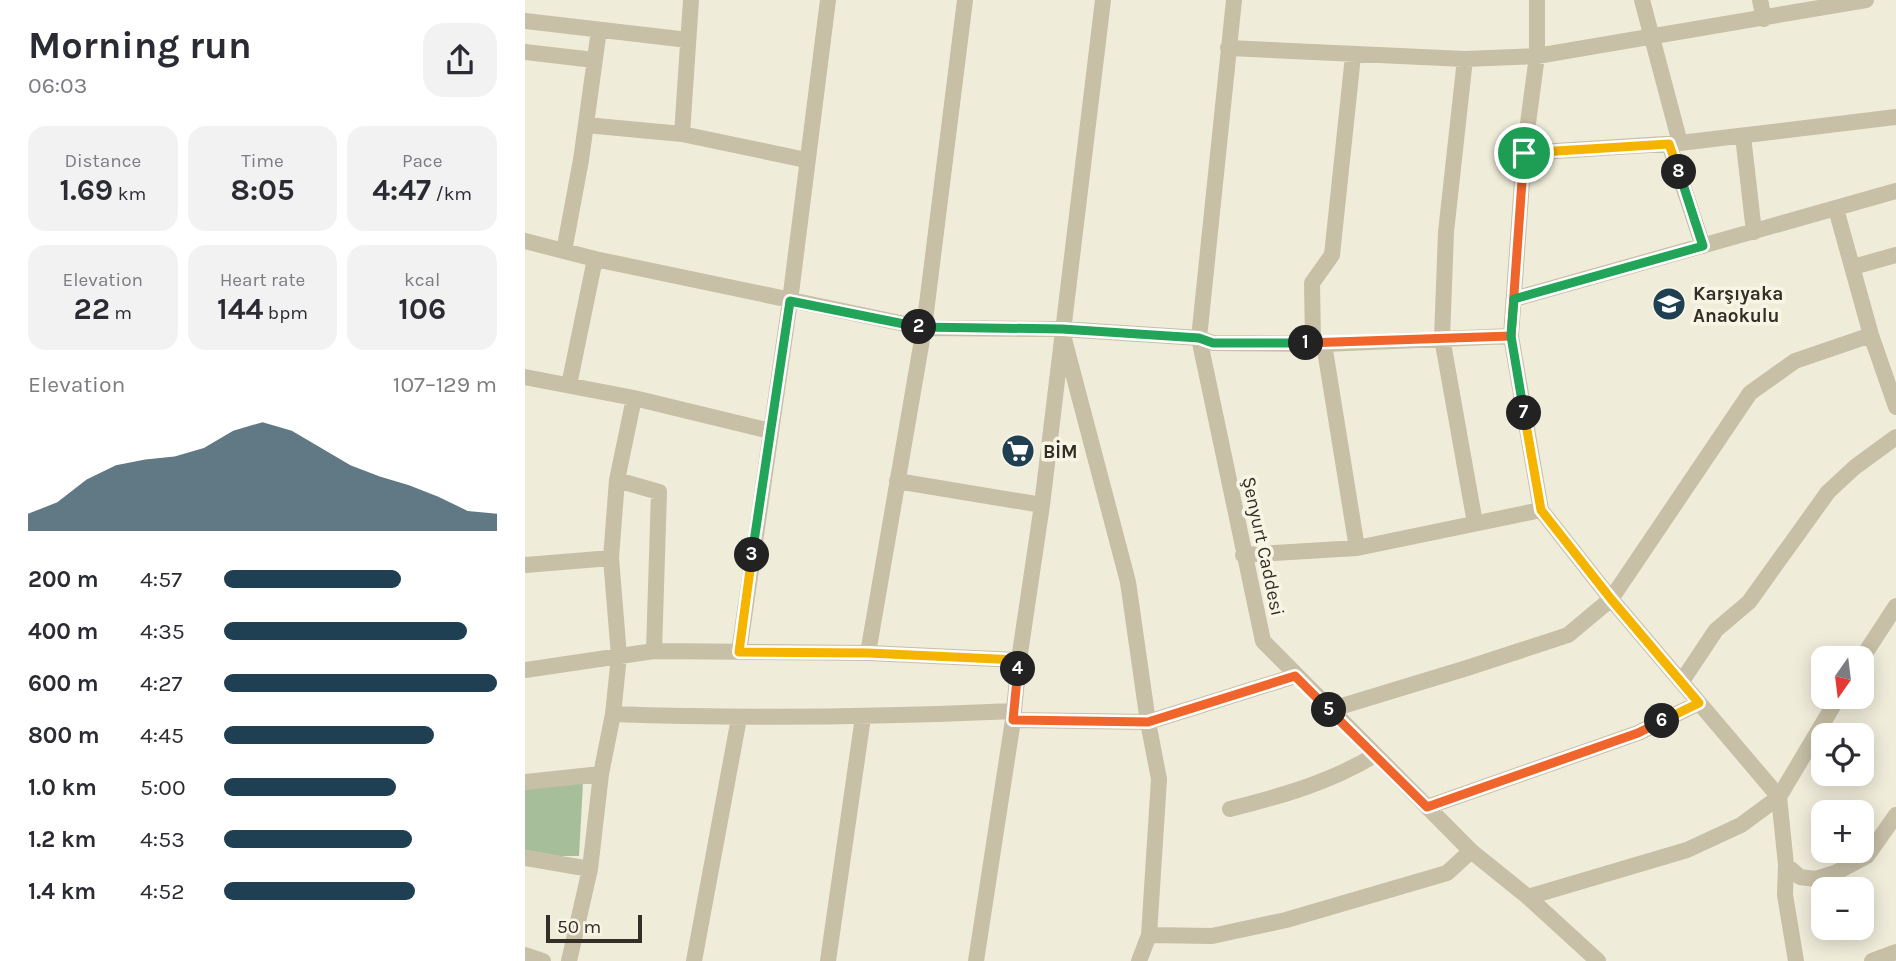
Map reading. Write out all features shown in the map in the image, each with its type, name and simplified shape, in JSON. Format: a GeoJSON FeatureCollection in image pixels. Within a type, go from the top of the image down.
{"type":"FeatureCollection","features":[{"type":"Feature","properties":{"kind":"street"},"geometry":{"type":"LineString","coordinates":[[682,134],[691,0]]}},
{"type":"Feature","properties":{"kind":"street"},"geometry":{"type":"LineString","coordinates":[[739,652],[790,301],[828,0]]}},
{"type":"Feature","properties":{"kind":"street"},"geometry":{"type":"LineString","coordinates":[[868,653],[923,328],[965,0]]}},
{"type":"Feature","properties":{"kind":"street"},"geometry":{"type":"LineString","coordinates":[[976,961],[1014,716],[1019,660],[1042,505],[1103,0]]}},
{"type":"Feature","properties":{"kind":"street","name":"Şenyurt Caddesi"},"geometry":{"type":"LineString","coordinates":[[1234,0],[1199,338],[1262,641],[1471,850],[1528,897],[1598,961]]}},
{"type":"Feature","properties":{"kind":"street"},"geometry":{"type":"LineString","coordinates":[[1537,0],[1537,56],[1524,153],[1511,336],[1541,510],[1611,599],[1779,797],[1786,866],[1785,895],[1796,961]]}},
{"type":"Feature","properties":{"kind":"street"},"geometry":{"type":"LineString","coordinates":[[1642,0],[1653,35],[1675,144],[1703,246]]}},
{"type":"Feature","properties":{"kind":"street"},"geometry":{"type":"LineString","coordinates":[[1759,0],[1764,19]]}},
{"type":"Feature","properties":{"kind":"street"},"geometry":{"type":"LineString","coordinates":[[1228,48],[1465,60],[1537,56],[1866,0]]}},
{"type":"Feature","properties":{"kind":"street"},"geometry":{"type":"LineString","coordinates":[[525,22],[688,40]]}},
{"type":"Feature","properties":{"kind":"street"},"geometry":{"type":"LineString","coordinates":[[564,251],[599,30]]}},
{"type":"Feature","properties":{"kind":"street"},"geometry":{"type":"LineString","coordinates":[[525,52],[594,60]]}},
{"type":"Feature","properties":{"kind":"street"},"geometry":{"type":"LineString","coordinates":[[1353,56],[1332,255],[1312,283],[1319,344],[1357,548]]}},
{"type":"Feature","properties":{"kind":"street"},"geometry":{"type":"LineString","coordinates":[[1465,60],[1446,232],[1442,338],[1475,523]]}},
{"type":"Feature","properties":{"kind":"street"},"geometry":{"type":"LineString","coordinates":[[1524,153],[1675,144],[1896,117]]}},
{"type":"Feature","properties":{"kind":"street"},"geometry":{"type":"LineString","coordinates":[[586,125],[682,134],[806,160]]}},
{"type":"Feature","properties":{"kind":"street"},"geometry":{"type":"LineString","coordinates":[[1742,136],[1754,232]]}},
{"type":"Feature","properties":{"kind":"street"},"geometry":{"type":"LineString","coordinates":[[1514,299],[1896,191]]}},
{"type":"Feature","properties":{"kind":"street"},"geometry":{"type":"LineString","coordinates":[[1836,209],[1871,335],[1896,407]]}},
{"type":"Feature","properties":{"kind":"street"},"geometry":{"type":"LineString","coordinates":[[525,241],[595,259],[923,328],[1062,329],[1199,338],[1213,343],[1319,344],[1511,336]]}},
{"type":"Feature","properties":{"kind":"street"},"geometry":{"type":"LineString","coordinates":[[1853,267],[1896,255]]}},
{"type":"Feature","properties":{"kind":"street"},"geometry":{"type":"LineString","coordinates":[[569,385],[595,259]]}},
{"type":"Feature","properties":{"kind":"street"},"geometry":{"type":"LineString","coordinates":[[1062,329],[1128,582],[1159,779],[1149,935],[1139,961]]}},
{"type":"Feature","properties":{"kind":"street"},"geometry":{"type":"LineString","coordinates":[[1329,710],[1568,635],[1611,599],[1750,393],[1795,361],[1871,335]]}},
{"type":"Feature","properties":{"kind":"street"},"geometry":{"type":"LineString","coordinates":[[525,377],[634,398],[770,430]]}},
{"type":"Feature","properties":{"kind":"street"},"geometry":{"type":"LineString","coordinates":[[569,961],[590,869],[601,774],[613,714],[619,656],[611,558],[617,480],[634,398]]}},
{"type":"Feature","properties":{"kind":"street"},"geometry":{"type":"LineString","coordinates":[[1682,681],[1716,630],[1749,603],[1828,492],[1855,467],[1896,437]]}},
{"type":"Feature","properties":{"kind":"street"},"geometry":{"type":"LineString","coordinates":[[617,480],[659,492],[654,651]]}},
{"type":"Feature","properties":{"kind":"street"},"geometry":{"type":"LineString","coordinates":[[897,481],[1042,505]]}},
{"type":"Feature","properties":{"kind":"street"},"geometry":{"type":"LineString","coordinates":[[1243,555],[1357,548],[1541,510]]}},
{"type":"Feature","properties":{"kind":"street"},"geometry":{"type":"LineString","coordinates":[[525,565],[611,558]]}},
{"type":"Feature","properties":{"kind":"street"},"geometry":{"type":"LineString","coordinates":[[1870,646],[1896,606]]}},
{"type":"Feature","properties":{"kind":"street"},"geometry":{"type":"LineString","coordinates":[[525,670],[654,651],[868,653],[1019,660]]}},
{"type":"Feature","properties":{"kind":"street"},"geometry":{"type":"LineString","coordinates":[[613,714],[739,718],[1014,716],[1148,722],[1295,676]]}},
{"type":"Feature","properties":{"kind":"street"},"geometry":{"type":"LineString","coordinates":[[1427,807],[1638,733],[1699,703]]}},
{"type":"Feature","properties":{"kind":"street"},"geometry":{"type":"LineString","coordinates":[[1528,897],[1687,850],[1741,825],[1779,797],[1831,709]]}},
{"type":"Feature","properties":{"kind":"street"},"geometry":{"type":"LineString","coordinates":[[694,961],[739,718]]}},
{"type":"Feature","properties":{"kind":"street"},"geometry":{"type":"LineString","coordinates":[[828,961],[863,718]]}},
{"type":"Feature","properties":{"kind":"street"},"geometry":{"type":"LineString","coordinates":[[1230,809],[1320,783],[1375,755]]}},
{"type":"Feature","properties":{"kind":"street"},"geometry":{"type":"LineString","coordinates":[[525,782],[601,774]]}},
{"type":"Feature","properties":{"kind":"street"},"geometry":{"type":"LineString","coordinates":[[1786,866],[1800,877],[1816,879],[1836,873],[1867,856],[1896,815]]}},
{"type":"Feature","properties":{"kind":"street"},"geometry":{"type":"LineString","coordinates":[[1149,935],[1212,936],[1286,920],[1447,873],[1471,850]]}},
{"type":"Feature","properties":{"kind":"street"},"geometry":{"type":"LineString","coordinates":[[525,859],[590,869]]}},
{"type":"Feature","properties":{"kind":"street"},"geometry":{"type":"LineString","coordinates":[[1872,961],[1896,951]]}},
{"type":"Feature","properties":{"kind":"street"},"geometry":{"type":"LineString","coordinates":[[525,956],[543,961]]}},
{"type":"Feature","properties":{"kind":"green space"},"geometry":{"type":"Polygon","coordinates":[[[583,783],[579,856],[559,856],[525,850],[525,788],[583,783]]]}},
{"type":"Feature","properties":{"kind":"place","name":"Karşıyaka Anaokulu"},"geometry":{"type":"Point","coordinates":[1669,304]}},
{"type":"Feature","properties":{"kind":"place","name":"BİM"},"geometry":{"type":"Point","coordinates":[1018,451]}},
{"type":"Feature","properties":{"kind":"route"},"geometry":{"type":"LineString","coordinates":[[1524,153],[1511,336],[1324,344],[1213,343],[1199,338],[1062,329],[923,328],[790,301],[739,652],[868,653],[1019,660],[1013,720],[1148,722],[1295,676],[1427,807],[1638,733],[1699,703],[1611,599],[1541,510],[1511,336],[1514,299],[1703,246],[1669,144],[1524,153]]}}]}
